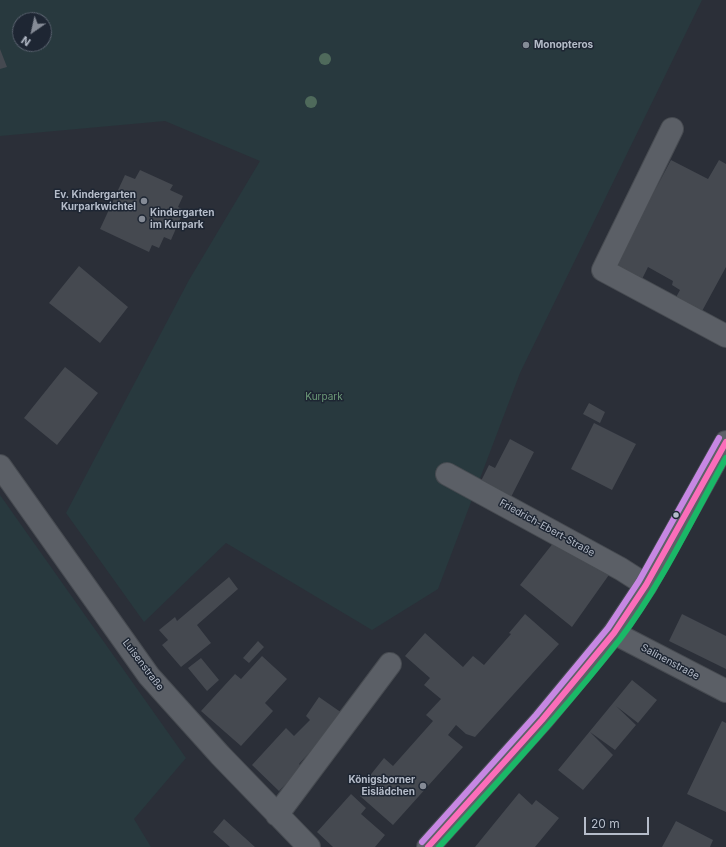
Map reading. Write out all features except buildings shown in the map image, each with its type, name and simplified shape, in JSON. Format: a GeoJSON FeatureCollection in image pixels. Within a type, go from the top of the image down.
{"type":"FeatureCollection","features":[{"type":"Feature","properties":{"kind":"main road"},"geometry":{"type":"LineString","coordinates":[[428,847],[542,720],[614,633],[646,585],[726,444]]}},
{"type":"Feature","properties":{"kind":"street"},"geometry":{"type":"LineString","coordinates":[[672,129],[603,270],[726,336]]}},
{"type":"Feature","properties":{"kind":"street","name":"Luisenstraße"},"geometry":{"type":"LineString","coordinates":[[0,466],[149,676],[220,755],[309,847]]}},
{"type":"Feature","properties":{"kind":"street","name":"Friedrich-Ebert-Straße"},"geometry":{"type":"LineString","coordinates":[[447,474],[622,569],[646,585]]}},
{"type":"Feature","properties":{"kind":"street","name":"Salinenstraße"},"geometry":{"type":"LineString","coordinates":[[614,633],[726,690]]}},
{"type":"Feature","properties":{"kind":"street"},"geometry":{"type":"LineString","coordinates":[[277,814],[390,664]]}},
{"type":"Feature","properties":{"kind":"green space","name":"Kurpark"},"geometry":{"type":"Polygon","coordinates":[[[0,0],[702,0],[520,373],[438,589],[372,630],[226,543],[144,622],[66,513],[189,280],[260,161],[165,121],[0,136],[0,0]]]}},
{"type":"Feature","properties":{"kind":"green space"},"geometry":{"type":"Polygon","coordinates":[[[0,495],[186,758],[134,819],[151,847],[0,847],[0,495]]]}},
{"type":"Feature","properties":{"kind":"transit line"},"geometry":{"type":"LineString","coordinates":[[422,842],[536,715],[608,628],[639,581],[719,438]]}},
{"type":"Feature","properties":{"kind":"transit line"},"geometry":{"type":"LineString","coordinates":[[428,847],[542,720],[614,633],[646,585],[726,442]]}},
{"type":"Feature","properties":{"kind":"transit line"},"geometry":{"type":"LineString","coordinates":[[439,847],[554,719],[620,639],[663,574],[726,458]]}},
{"type":"Feature","properties":{"kind":"place","name":"Monopteros"},"geometry":{"type":"Point","coordinates":[526,45]}},
{"type":"Feature","properties":{"kind":"place","name":"Ev. Kindergarten Kurparkwichtel"},"geometry":{"type":"Point","coordinates":[144,201]}},
{"type":"Feature","properties":{"kind":"place","name":"Kindergarten im Kurpark"},"geometry":{"type":"Point","coordinates":[142,219]}},
{"type":"Feature","properties":{"kind":"place","name":"Königsborner Eislädchen"},"geometry":{"type":"Point","coordinates":[423,786]}}]}
